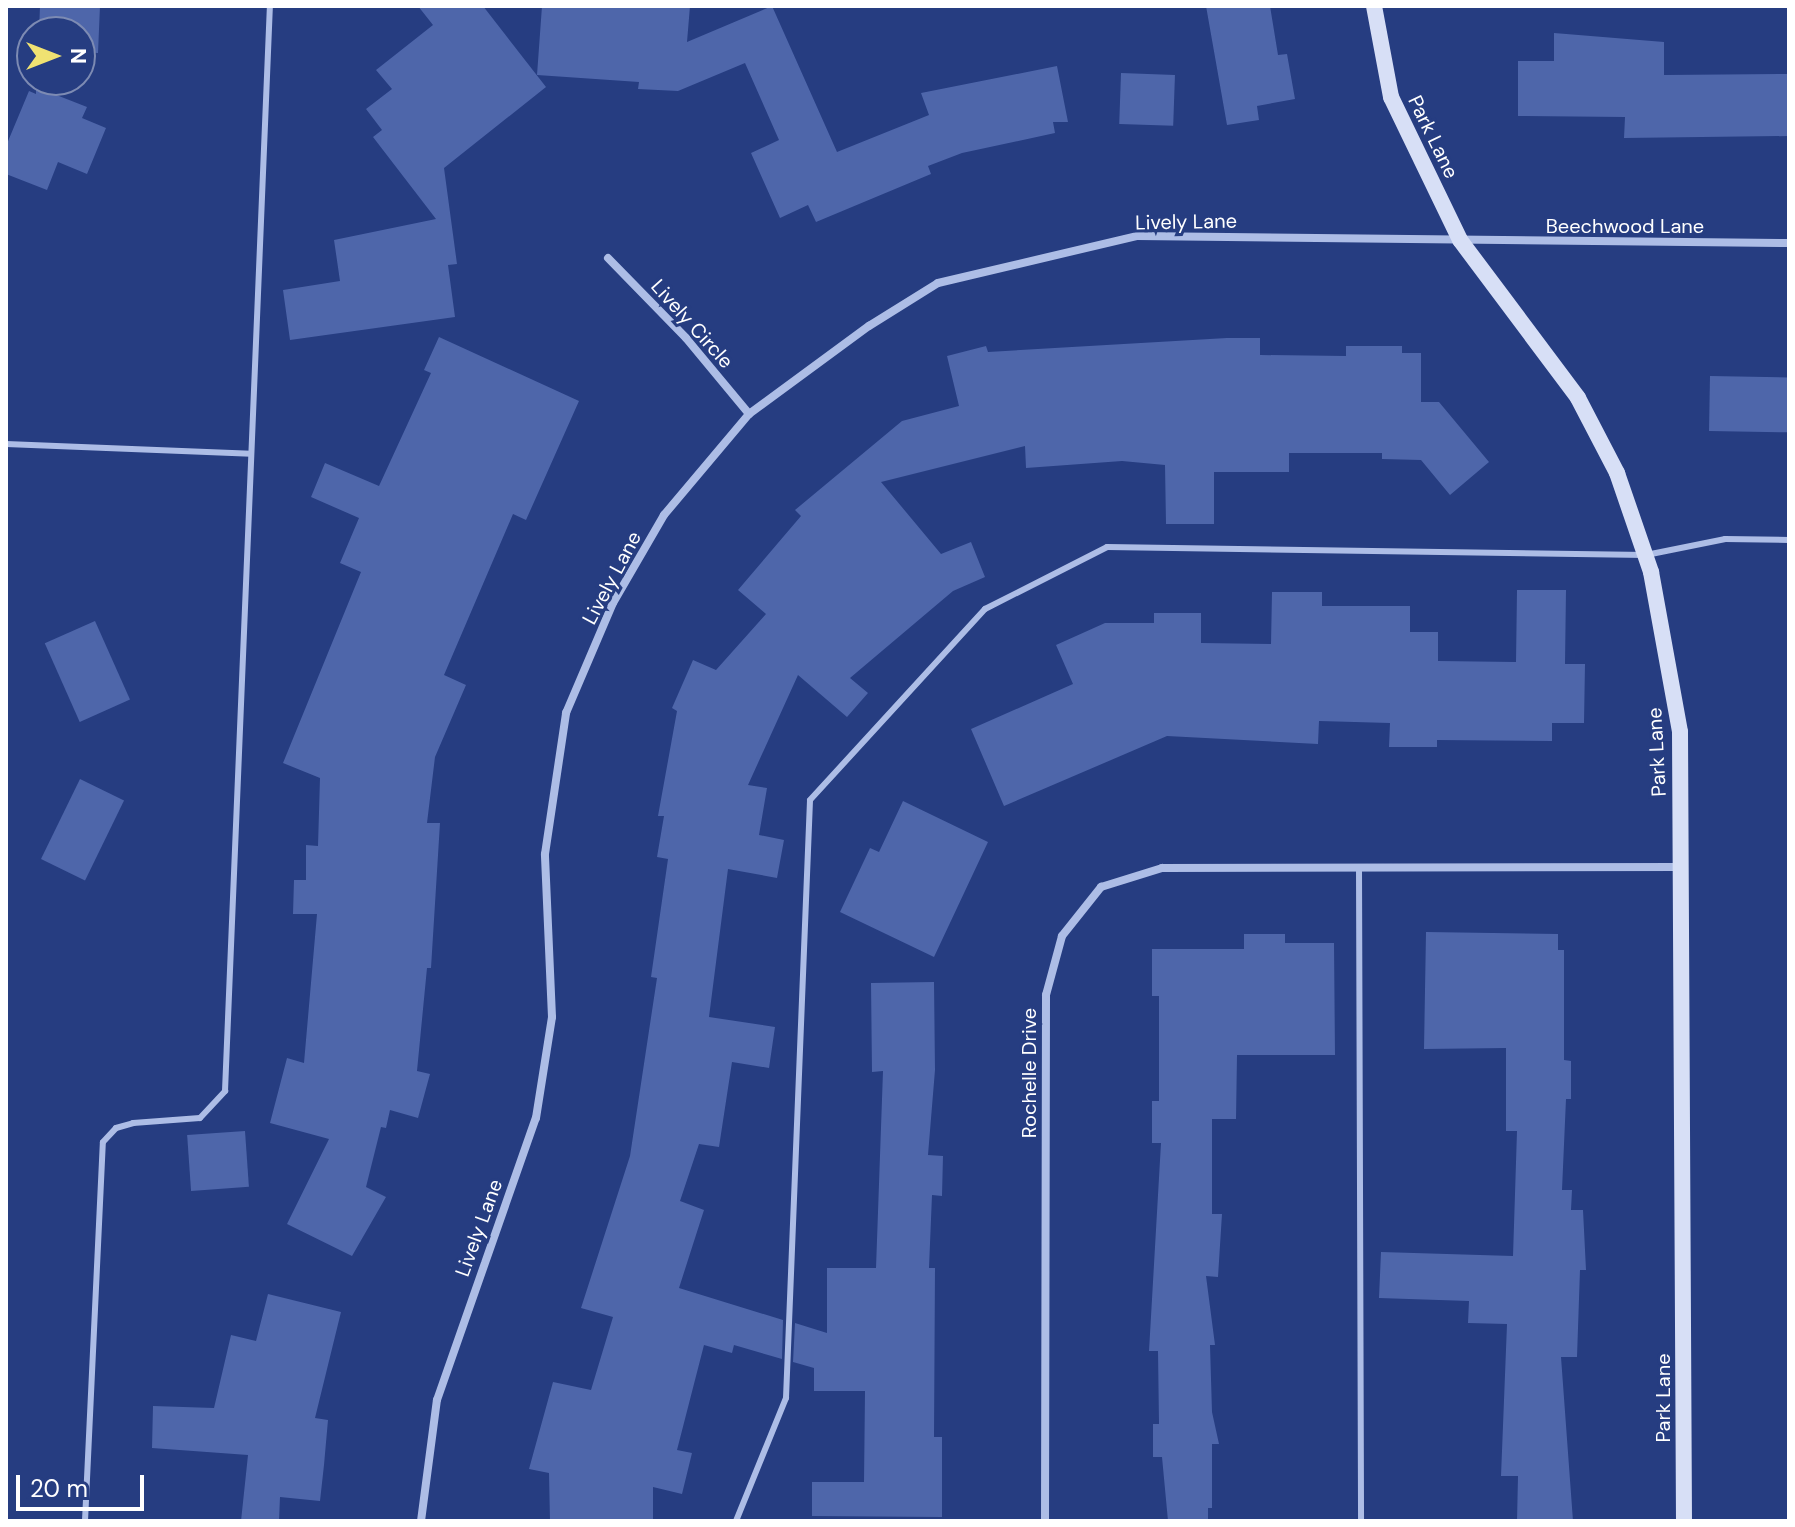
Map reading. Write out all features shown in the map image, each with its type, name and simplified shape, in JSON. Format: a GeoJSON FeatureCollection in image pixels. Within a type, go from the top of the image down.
{"type":"FeatureCollection","features":[{"type":"Feature","properties":{"kind":"street","name":"Park Lane"},"geometry":{"type":"LineString","coordinates":[[1374,6],[1391,97],[1460,240],[1578,398],[1617,473],[1646,555],[1680,732],[1684,1521]]}},
{"type":"Feature","properties":{"kind":"street","name":"Lively Lane"},"geometry":{"type":"LineString","coordinates":[[421,1521],[437,1400],[536,1118],[552,1017],[545,854],[566,713],[613,603],[664,515],[749,414],[869,326],[938,283],[1137,236],[1460,240]]}},
{"type":"Feature","properties":{"kind":"street","name":"Beechwood Lane"},"geometry":{"type":"LineString","coordinates":[[1460,240],[1789,243]]}},
{"type":"Feature","properties":{"kind":"street","name":"Lively Circle"},"geometry":{"type":"LineString","coordinates":[[608,258],[686,338],[749,414]]}},
{"type":"Feature","properties":{"kind":"street","name":"Rochelle Drive"},"geometry":{"type":"LineString","coordinates":[[1045,1521],[1046,995],[1062,936],[1101,887],[1162,868],[1680,867]]}},
{"type":"Feature","properties":{"kind":"lane"},"geometry":{"type":"LineString","coordinates":[[85,1521],[103,1142],[116,1128],[133,1123],[200,1118],[225,1091],[270,6]]}},
{"type":"Feature","properties":{"kind":"lane"},"geometry":{"type":"LineString","coordinates":[[6,444],[251,454]]}},
{"type":"Feature","properties":{"kind":"lane"},"geometry":{"type":"LineString","coordinates":[[736,1521],[786,1398],[810,800],[985,609],[1107,547],[1646,555],[1725,539],[1789,540]]}},
{"type":"Feature","properties":{"kind":"lane"},"geometry":{"type":"LineString","coordinates":[[1359,868],[1361,1521]]}},
{"type":"Feature","properties":{"kind":"building"},"geometry":{"type":"Polygon","coordinates":[[[40,6],[100,6],[98,53],[96,16],[40,16],[40,6]]]}},
{"type":"Feature","properties":{"kind":"building"},"geometry":{"type":"Polygon","coordinates":[[[418,6],[483,6],[546,87],[444,168],[457,264],[448,265],[455,317],[290,340],[283,290],[340,281],[334,240],[436,219],[373,137],[382,130],[366,109],[392,89],[376,70],[433,25],[418,6]]]}},
{"type":"Feature","properties":{"kind":"building"},"geometry":{"type":"Polygon","coordinates":[[[542,6],[690,6],[687,42],[772,6],[837,152],[929,115],[921,93],[1057,66],[1068,122],[1053,122],[1055,133],[962,153],[928,166],[931,174],[816,222],[808,205],[780,218],[751,153],[779,140],[745,63],[678,91],[638,89],[639,82],[537,75],[542,6]]]}},
{"type":"Feature","properties":{"kind":"building"},"geometry":{"type":"Polygon","coordinates":[[[1206,6],[1270,6],[1278,55],[1287,54],[1295,99],[1257,106],[1259,120],[1227,125],[1206,6]]]}},
{"type":"Feature","properties":{"kind":"building"},"geometry":{"type":"Polygon","coordinates":[[[1554,33],[1664,42],[1664,75],[1789,74],[1789,136],[1624,138],[1625,117],[1518,116],[1518,61],[1554,61],[1554,33]]]}},
{"type":"Feature","properties":{"kind":"building"},"geometry":{"type":"Polygon","coordinates":[[[1121,73],[1175,75],[1173,126],[1119,124],[1121,73]]]}},
{"type":"Feature","properties":{"kind":"building"},"geometry":{"type":"Polygon","coordinates":[[[27,96],[59,96],[87,107],[82,118],[106,128],[87,174],[58,162],[47,190],[6,174],[6,146],[27,96]]]}},
{"type":"Feature","properties":{"kind":"building"},"geometry":{"type":"Polygon","coordinates":[[[439,337],[579,401],[526,520],[513,514],[444,675],[466,685],[435,757],[427,823],[440,823],[431,968],[427,968],[417,1071],[430,1074],[418,1118],[390,1110],[386,1128],[381,1127],[366,1187],[386,1197],[352,1256],[287,1224],[329,1139],[270,1123],[287,1058],[304,1063],[317,914],[293,914],[294,880],[306,880],[306,845],[318,846],[320,778],[283,763],[361,572],[340,563],[359,518],[311,497],[325,463],[379,486],[431,373],[424,370],[439,337]]]}},
{"type":"Feature","properties":{"kind":"building"},"geometry":{"type":"Polygon","coordinates":[[[1260,338],[1260,355],[1346,356],[1346,346],[1402,346],[1402,353],[1421,353],[1421,402],[1439,402],[1489,462],[1450,495],[1421,460],[1382,459],[1382,453],[1289,453],[1289,472],[1214,472],[1214,524],[1166,524],[1165,465],[1122,461],[1026,468],[1025,446],[881,482],[941,554],[971,542],[985,577],[953,591],[850,678],[868,693],[847,717],[798,675],[748,785],[767,788],[759,835],[784,840],[777,878],[728,869],[709,1017],[775,1027],[769,1068],[732,1062],[719,1147],[699,1144],[680,1201],[704,1210],[679,1288],[783,1320],[782,1359],[734,1345],[732,1353],[704,1345],[677,1450],[692,1453],[682,1494],[653,1487],[653,1521],[550,1521],[549,1473],[529,1469],[553,1382],[591,1390],[613,1317],[581,1308],[630,1156],[657,978],[651,977],[668,859],[657,857],[664,816],[658,816],[677,711],[672,708],[693,660],[716,670],[766,614],[738,590],[801,516],[795,510],[902,421],[959,406],[947,356],[986,346],[988,352],[1260,338]]]}},
{"type":"Feature","properties":{"kind":"building"},"geometry":{"type":"Polygon","coordinates":[[[1710,376],[1789,377],[1788,432],[1709,431],[1710,376]]]}},
{"type":"Feature","properties":{"kind":"building"},"geometry":{"type":"Polygon","coordinates":[[[1517,590],[1566,590],[1565,664],[1585,664],[1584,723],[1552,723],[1552,741],[1437,740],[1437,747],[1389,747],[1390,723],[1319,721],[1318,744],[1167,736],[1004,806],[971,729],[1073,684],[1056,645],[1105,623],[1154,623],[1154,613],[1201,613],[1201,643],[1271,644],[1272,592],[1322,592],[1322,606],[1410,606],[1410,632],[1438,632],[1438,661],[1516,662],[1517,590]]]}},
{"type":"Feature","properties":{"kind":"building"},"geometry":{"type":"Polygon","coordinates":[[[95,621],[130,700],[80,722],[45,643],[95,621]]]}},
{"type":"Feature","properties":{"kind":"building"},"geometry":{"type":"Polygon","coordinates":[[[80,779],[124,800],[85,880],[41,859],[80,779]]]}},
{"type":"Feature","properties":{"kind":"building"},"geometry":{"type":"Polygon","coordinates":[[[903,801],[988,842],[934,957],[840,912],[870,848],[879,852],[903,801]]]}},
{"type":"Feature","properties":{"kind":"building"},"geometry":{"type":"Polygon","coordinates":[[[1426,932],[1558,934],[1558,950],[1564,950],[1564,1060],[1571,1061],[1571,1099],[1566,1099],[1562,1190],[1572,1190],[1571,1210],[1583,1210],[1586,1270],[1580,1270],[1577,1357],[1561,1357],[1573,1521],[1517,1521],[1518,1476],[1501,1476],[1507,1324],[1468,1323],[1469,1301],[1379,1298],[1381,1252],[1513,1256],[1517,1131],[1506,1131],[1506,1048],[1424,1049],[1426,932]]]}},
{"type":"Feature","properties":{"kind":"building"},"geometry":{"type":"Polygon","coordinates":[[[1244,934],[1285,934],[1285,943],[1334,943],[1335,1055],[1237,1055],[1236,1119],[1212,1119],[1212,1214],[1222,1214],[1218,1277],[1206,1276],[1215,1345],[1210,1345],[1212,1412],[1219,1444],[1212,1444],[1212,1508],[1208,1508],[1208,1521],[1168,1521],[1162,1457],[1153,1457],[1153,1424],[1159,1424],[1158,1351],[1149,1351],[1161,1143],[1152,1143],[1152,1101],[1159,1101],[1159,996],[1152,996],[1152,949],[1244,949],[1244,934]]]}},
{"type":"Feature","properties":{"kind":"building"},"geometry":{"type":"Polygon","coordinates":[[[934,982],[935,1070],[928,1155],[943,1156],[942,1196],[932,1195],[929,1268],[935,1268],[934,1437],[942,1437],[942,1517],[812,1516],[812,1482],[864,1482],[865,1391],[814,1391],[814,1368],[793,1362],[795,1323],[827,1333],[827,1268],[876,1268],[883,1071],[872,1072],[871,983],[934,982]]]}},
{"type":"Feature","properties":{"kind":"building"},"geometry":{"type":"Polygon","coordinates":[[[245,1131],[249,1187],[191,1191],[187,1135],[245,1131]]]}},
{"type":"Feature","properties":{"kind":"building"},"geometry":{"type":"Polygon","coordinates":[[[268,1294],[341,1312],[315,1418],[328,1420],[320,1501],[280,1497],[279,1521],[241,1521],[248,1455],[152,1448],[153,1406],[214,1408],[231,1335],[256,1341],[268,1294]]]}}]}
